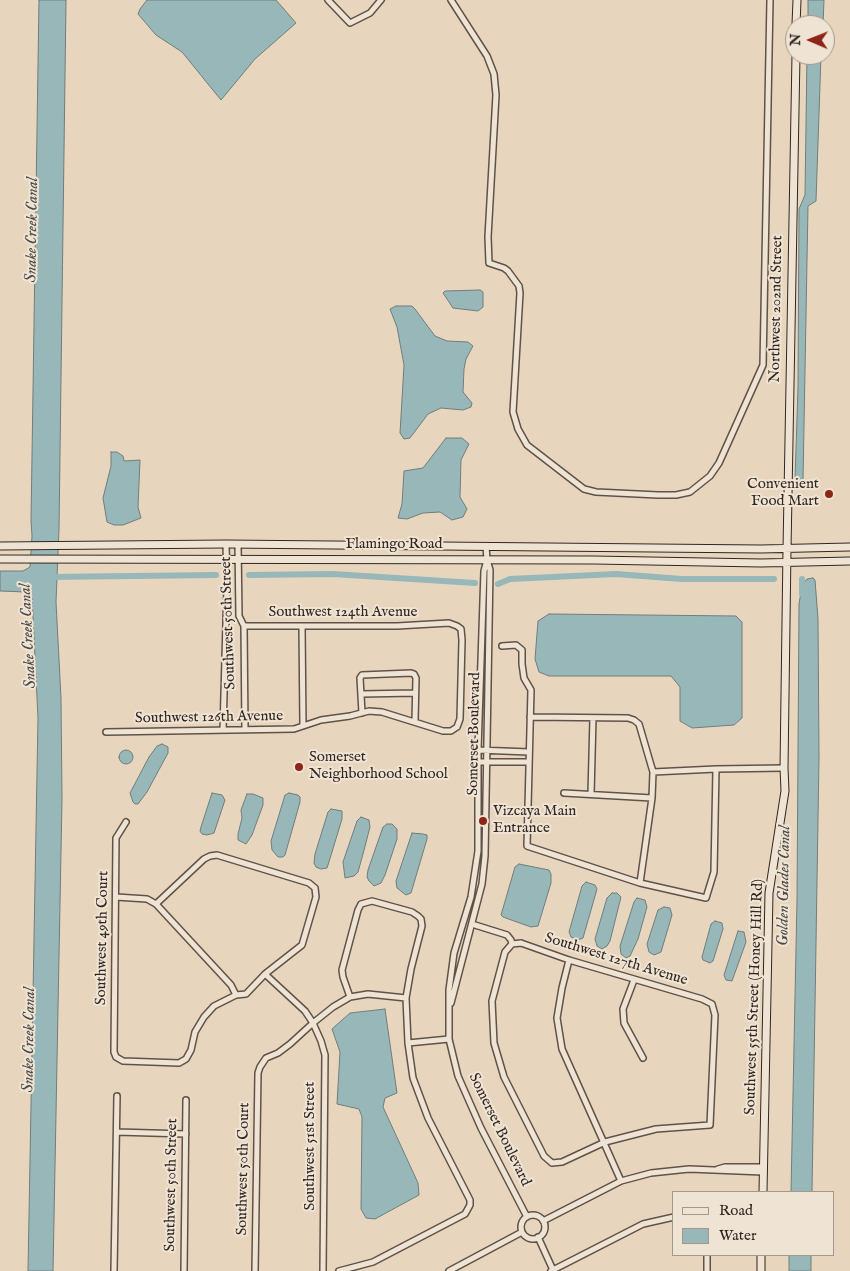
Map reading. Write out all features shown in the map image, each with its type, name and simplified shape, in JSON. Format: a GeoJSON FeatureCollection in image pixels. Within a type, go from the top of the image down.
{"type":"FeatureCollection","features":[{"type":"Feature","properties":{"kind":"main road"},"geometry":{"type":"LineString","coordinates":[[796,15],[797,0]]}},
{"type":"Feature","properties":{"kind":"main road","name":"Northwest 202nd Street"},"geometry":{"type":"LineString","coordinates":[[787,563],[796,65]]}},
{"type":"Feature","properties":{"kind":"main road","name":"Flamingo Road"},"geometry":{"type":"LineString","coordinates":[[0,546],[238,544],[787,549],[850,547]]}},
{"type":"Feature","properties":{"kind":"main road","name":"Flamingo Road"},"geometry":{"type":"LineString","coordinates":[[0,559],[227,558],[787,563],[850,561]]}},
{"type":"Feature","properties":{"kind":"main road","name":"Southwest 55th Street (Honey Hill Rd)"},"geometry":{"type":"LineString","coordinates":[[763,1191],[769,893],[785,791],[787,563]]}},
{"type":"Feature","properties":{"kind":"main road"},"geometry":{"type":"LineString","coordinates":[[761,1271],[762,1256]]}},
{"type":"Feature","properties":{"kind":"street"},"geometry":{"type":"LineString","coordinates":[[328,0],[350,23],[370,13],[381,0]]}},
{"type":"Feature","properties":{"kind":"street"},"geometry":{"type":"LineString","coordinates":[[451,0],[487,56],[494,74],[496,95],[488,237],[489,263],[504,268],[519,286],[513,412],[518,429],[528,444],[584,489],[596,492],[658,495],[676,495],[690,492],[704,483],[710,476],[719,463],[763,365],[770,0]]}},
{"type":"Feature","properties":{"kind":"street","name":"Southwest 50th Street"},"geometry":{"type":"LineString","coordinates":[[223,730],[226,544]]}},
{"type":"Feature","properties":{"kind":"street","name":"Southwest 50th Street"},"geometry":{"type":"LineString","coordinates":[[238,544],[240,559],[239,616],[244,626],[245,730]]}},
{"type":"Feature","properties":{"kind":"street","name":"Somerset Boulevard"},"geometry":{"type":"LineString","coordinates":[[448,1024],[454,988],[482,884],[485,856],[490,570],[486,546]]}},
{"type":"Feature","properties":{"kind":"street","name":"Somerset Boulevard"},"geometry":{"type":"LineString","coordinates":[[487,560],[484,571],[478,750],[478,836],[475,876],[454,953],[449,990],[448,1039],[458,1076],[481,1128],[527,1216]]}},
{"type":"Feature","properties":{"kind":"street","name":"Southwest 126th Avenue"},"geometry":{"type":"LineString","coordinates":[[106,732],[294,729],[321,720],[369,711],[382,712],[443,731],[451,731],[457,727],[460,719],[461,629],[457,626],[442,624]]}},
{"type":"Feature","properties":{"kind":"street","name":"Southwest 124th Avenue"},"geometry":{"type":"LineString","coordinates":[[244,626],[397,626],[442,624]]}},
{"type":"Feature","properties":{"kind":"street"},"geometry":{"type":"LineString","coordinates":[[302,626],[303,726]]}},
{"type":"Feature","properties":{"kind":"street"},"geometry":{"type":"LineString","coordinates":[[502,646],[516,645],[522,650],[524,678],[531,690],[526,846],[640,883],[706,898],[714,872],[716,769]]}},
{"type":"Feature","properties":{"kind":"street"},"geometry":{"type":"LineString","coordinates":[[362,713],[360,678],[365,674],[414,674],[416,678],[415,722]]}},
{"type":"Feature","properties":{"kind":"street"},"geometry":{"type":"LineString","coordinates":[[361,694],[416,693]]}},
{"type":"Feature","properties":{"kind":"street"},"geometry":{"type":"LineString","coordinates":[[530,717],[628,718],[639,724],[653,772],[652,798],[640,883]]}},
{"type":"Feature","properties":{"kind":"street"},"geometry":{"type":"LineString","coordinates":[[591,794],[593,718]]}},
{"type":"Feature","properties":{"kind":"street"},"geometry":{"type":"LineString","coordinates":[[478,750],[529,752]]}},
{"type":"Feature","properties":{"kind":"street"},"geometry":{"type":"LineString","coordinates":[[478,762],[528,762]]}},
{"type":"Feature","properties":{"kind":"street"},"geometry":{"type":"LineString","coordinates":[[653,772],[784,768]]}},
{"type":"Feature","properties":{"kind":"street"},"geometry":{"type":"LineString","coordinates":[[564,793],[652,798]]}},
{"type":"Feature","properties":{"kind":"street","name":"Southwest 49th Court"},"geometry":{"type":"LineString","coordinates":[[126,822],[116,838],[114,1052],[116,1057],[123,1061],[179,1063],[186,1059],[191,1050],[195,1032],[204,1017],[214,1006],[236,995]]}},
{"type":"Feature","properties":{"kind":"street"},"geometry":{"type":"LineString","coordinates":[[116,897],[148,899],[156,904],[231,985],[236,995],[246,994],[265,974],[302,945],[316,897],[315,888],[309,883],[217,855],[204,859],[156,904]]}},
{"type":"Feature","properties":{"kind":"street"},"geometry":{"type":"LineString","coordinates":[[339,1271],[373,1262],[465,1214],[470,1206],[468,1193],[428,1118],[413,1078],[408,1043],[406,998],[422,926],[421,920],[412,912],[372,901],[361,904],[342,970],[350,997]]}},
{"type":"Feature","properties":{"kind":"street"},"geometry":{"type":"LineString","coordinates":[[475,925],[507,935],[512,944],[505,952],[492,1001],[494,1042],[504,1077],[544,1156],[552,1163],[562,1162],[605,1142]]}},
{"type":"Feature","properties":{"kind":"street","name":"Southwest 127th Avenue"},"geometry":{"type":"LineString","coordinates":[[512,944],[521,943],[569,960],[702,999],[712,1004],[715,1015],[710,1125],[656,1129],[605,1142]]}},
{"type":"Feature","properties":{"kind":"street"},"geometry":{"type":"LineString","coordinates":[[569,960],[557,1018],[562,1049],[621,1181]]}},
{"type":"Feature","properties":{"kind":"street","name":"Southwest 51st Street"},"geometry":{"type":"LineString","coordinates":[[265,974],[305,1011],[313,1023],[325,1055],[323,1271]]}},
{"type":"Feature","properties":{"kind":"street"},"geometry":{"type":"LineString","coordinates":[[634,980],[623,1009],[624,1023],[642,1058]]}},
{"type":"Feature","properties":{"kind":"street"},"geometry":{"type":"LineString","coordinates":[[313,1023],[333,1007],[350,997],[368,994],[406,998]]}},
{"type":"Feature","properties":{"kind":"street","name":"Southwest 50th Court"},"geometry":{"type":"LineString","coordinates":[[255,1271],[258,1073],[266,1058],[278,1053],[313,1023]]}},
{"type":"Feature","properties":{"kind":"street"},"geometry":{"type":"LineString","coordinates":[[408,1043],[448,1039]]}},
{"type":"Feature","properties":{"kind":"street"},"geometry":{"type":"LineString","coordinates":[[114,1271],[117,1096]]}},
{"type":"Feature","properties":{"kind":"street","name":"Southwest 50th Street"},"geometry":{"type":"LineString","coordinates":[[184,1271],[186,1100]]}},
{"type":"Feature","properties":{"kind":"street"},"geometry":{"type":"LineString","coordinates":[[117,1132],[186,1134]]}},
{"type":"Feature","properties":{"kind":"street"},"geometry":{"type":"LineString","coordinates":[[543,1221],[621,1181],[652,1173],[726,1167],[764,1170]]}},
{"type":"Feature","properties":{"kind":"street"},"geometry":{"type":"LineString","coordinates":[[534,1215],[543,1221],[544,1229],[538,1237],[531,1238],[522,1232],[521,1225],[527,1216],[534,1215]]}},
{"type":"Feature","properties":{"kind":"street"},"geometry":{"type":"LineString","coordinates":[[538,1237],[552,1270],[643,1224],[672,1217]]}},
{"type":"Feature","properties":{"kind":"street"},"geometry":{"type":"LineString","coordinates":[[449,1271],[522,1232]]}},
{"type":"Feature","properties":{"kind":"street"},"geometry":{"type":"LineString","coordinates":[[707,1256],[707,1271]]}},
{"type":"Feature","properties":{"kind":"water"},"geometry":{"type":"Polygon","coordinates":[[[39,0],[66,0],[59,529],[56,602],[61,698],[62,799],[53,1271],[28,1271],[38,718],[32,597],[26,592],[0,591],[0,571],[23,571],[30,567],[32,536],[39,0]]]}},
{"type":"Feature","properties":{"kind":"water"},"geometry":{"type":"Polygon","coordinates":[[[147,0],[276,0],[296,23],[255,59],[221,100],[182,52],[156,35],[138,14],[147,0]]]}},
{"type":"Feature","properties":{"kind":"water"},"geometry":{"type":"Polygon","coordinates":[[[808,0],[824,0],[823,15],[808,15],[808,0]]]}},
{"type":"Feature","properties":{"kind":"water"},"geometry":{"type":"Polygon","coordinates":[[[807,65],[821,65],[816,201],[808,206],[803,480],[800,481],[795,479],[798,388],[799,209],[805,195],[807,65]]]}},
{"type":"Feature","properties":{"kind":"water"},"geometry":{"type":"Polygon","coordinates":[[[480,290],[483,292],[483,307],[478,311],[453,308],[443,293],[445,291],[480,290]]]}},
{"type":"Feature","properties":{"kind":"water"},"geometry":{"type":"Polygon","coordinates":[[[396,306],[412,306],[435,336],[447,341],[468,342],[473,346],[466,359],[463,392],[472,403],[471,407],[463,410],[441,408],[428,414],[410,438],[404,439],[400,433],[404,365],[397,327],[390,309],[396,306]]]}},
{"type":"Feature","properties":{"kind":"water"},"geometry":{"type":"Polygon","coordinates":[[[446,438],[462,438],[469,444],[461,460],[460,497],[467,509],[463,517],[452,520],[440,512],[423,513],[407,519],[398,518],[402,504],[404,471],[423,468],[446,438]]]}},
{"type":"Feature","properties":{"kind":"water"},"geometry":{"type":"Polygon","coordinates":[[[111,452],[117,452],[123,456],[124,461],[140,460],[138,507],[141,518],[123,525],[114,525],[107,522],[103,498],[111,466],[111,452]]]}},
{"type":"Feature","properties":{"kind":"water"},"geometry":{"type":"Polygon","coordinates":[[[813,578],[815,580],[818,619],[819,757],[812,1191],[791,1191],[797,900],[799,604],[802,586],[807,579],[813,578]]]}},
{"type":"Feature","properties":{"kind":"water"},"geometry":{"type":"Polygon","coordinates":[[[549,614],[736,616],[742,622],[742,718],[734,725],[692,728],[680,721],[680,687],[671,676],[549,676],[539,672],[535,659],[538,621],[549,614]]]}},
{"type":"Feature","properties":{"kind":"water"},"geometry":{"type":"Polygon","coordinates":[[[162,744],[168,747],[168,753],[147,792],[138,804],[135,804],[130,793],[149,757],[157,746],[162,744]]]}},
{"type":"Feature","properties":{"kind":"water"},"geometry":{"type":"Polygon","coordinates":[[[123,750],[129,750],[133,757],[129,764],[123,764],[119,760],[119,754],[123,750]]]}},
{"type":"Feature","properties":{"kind":"water"},"geometry":{"type":"Polygon","coordinates":[[[212,793],[222,795],[225,800],[214,833],[207,835],[202,834],[200,831],[212,793]]]}},
{"type":"Feature","properties":{"kind":"water"},"geometry":{"type":"Polygon","coordinates":[[[289,793],[298,795],[300,802],[285,855],[278,857],[272,850],[271,841],[285,795],[289,793]]]}},
{"type":"Feature","properties":{"kind":"water"},"geometry":{"type":"Polygon","coordinates":[[[247,794],[263,798],[263,805],[252,835],[246,844],[238,840],[238,834],[242,818],[241,810],[247,794]]]}},
{"type":"Feature","properties":{"kind":"water"},"geometry":{"type":"Polygon","coordinates":[[[331,809],[342,811],[342,819],[327,868],[321,869],[316,867],[314,863],[315,854],[328,812],[331,809]]]}},
{"type":"Feature","properties":{"kind":"water"},"geometry":{"type":"Polygon","coordinates":[[[361,817],[369,820],[370,827],[363,854],[358,872],[354,876],[345,878],[343,862],[357,821],[361,817]]]}},
{"type":"Feature","properties":{"kind":"water"},"geometry":{"type":"Polygon","coordinates":[[[387,824],[392,824],[397,829],[397,839],[385,875],[381,883],[374,886],[367,877],[368,870],[383,827],[387,824]]]}},
{"type":"Feature","properties":{"kind":"water"},"geometry":{"type":"Polygon","coordinates":[[[412,833],[427,835],[427,839],[411,893],[406,895],[397,888],[396,881],[412,833]]]}},
{"type":"Feature","properties":{"kind":"water"},"geometry":{"type":"Polygon","coordinates":[[[519,864],[549,870],[551,874],[551,883],[538,926],[531,927],[501,915],[515,867],[519,864]]]}},
{"type":"Feature","properties":{"kind":"water"},"geometry":{"type":"Polygon","coordinates":[[[586,882],[595,885],[597,889],[583,938],[578,940],[571,937],[569,932],[582,886],[586,882]]]}},
{"type":"Feature","properties":{"kind":"water"},"geometry":{"type":"Polygon","coordinates":[[[612,893],[617,893],[621,897],[610,941],[602,949],[597,946],[595,939],[607,898],[612,893]]]}},
{"type":"Feature","properties":{"kind":"water"},"geometry":{"type":"Polygon","coordinates":[[[637,898],[645,900],[647,907],[638,939],[630,956],[626,958],[621,954],[620,946],[637,898]]]}},
{"type":"Feature","properties":{"kind":"water"},"geometry":{"type":"Polygon","coordinates":[[[664,907],[670,908],[672,915],[661,952],[654,955],[649,952],[647,944],[658,910],[664,907]]]}},
{"type":"Feature","properties":{"kind":"water"},"geometry":{"type":"Polygon","coordinates":[[[715,921],[722,923],[723,929],[713,961],[710,963],[703,960],[702,957],[711,924],[715,921]]]}},
{"type":"Feature","properties":{"kind":"water"},"geometry":{"type":"Polygon","coordinates":[[[738,931],[744,932],[746,942],[732,981],[726,980],[724,975],[738,931]]]}},
{"type":"Feature","properties":{"kind":"water"},"geometry":{"type":"Polygon","coordinates":[[[385,1009],[397,1093],[385,1098],[383,1107],[418,1183],[419,1195],[375,1219],[366,1218],[361,1209],[362,1117],[359,1109],[337,1104],[340,1052],[332,1029],[350,1013],[385,1009]]]}},
{"type":"Feature","properties":{"kind":"water"},"geometry":{"type":"Polygon","coordinates":[[[789,1256],[811,1256],[811,1271],[789,1271],[789,1256]]]}},
{"type":"Feature","properties":{"kind":"waterway"},"geometry":{"type":"LineString","coordinates":[[249,575],[333,574],[475,583]]}},
{"type":"Feature","properties":{"kind":"waterway"},"geometry":{"type":"LineString","coordinates":[[498,584],[510,579],[616,574],[682,579],[774,579]]}},
{"type":"Feature","properties":{"kind":"waterway"},"geometry":{"type":"LineString","coordinates":[[49,577],[216,575]]}},
{"type":"Feature","properties":{"kind":"waterway","name":"Golden Glades Canal"},"geometry":{"type":"LineString","coordinates":[[802,579],[802,594]]}},
{"type":"Feature","properties":{"kind":"place","name":"Convenient Food Mart"},"geometry":{"type":"Point","coordinates":[829,494]}},
{"type":"Feature","properties":{"kind":"place","name":"Somerset Neighborhood School"},"geometry":{"type":"Point","coordinates":[299,767]}},
{"type":"Feature","properties":{"kind":"place","name":"Vizcaya Main Entrance"},"geometry":{"type":"Point","coordinates":[483,821]}},
{"type":"Feature","properties":{"kind":"water label","name":"Snake Creek Canal"},"geometry":{"type":"Point","coordinates":[33,230]}},
{"type":"Feature","properties":{"kind":"water label","name":"Snake Creek Canal"},"geometry":{"type":"Point","coordinates":[29,636]}},
{"type":"Feature","properties":{"kind":"water label","name":"Snake Creek Canal"},"geometry":{"type":"Point","coordinates":[30,1040]}}]}
